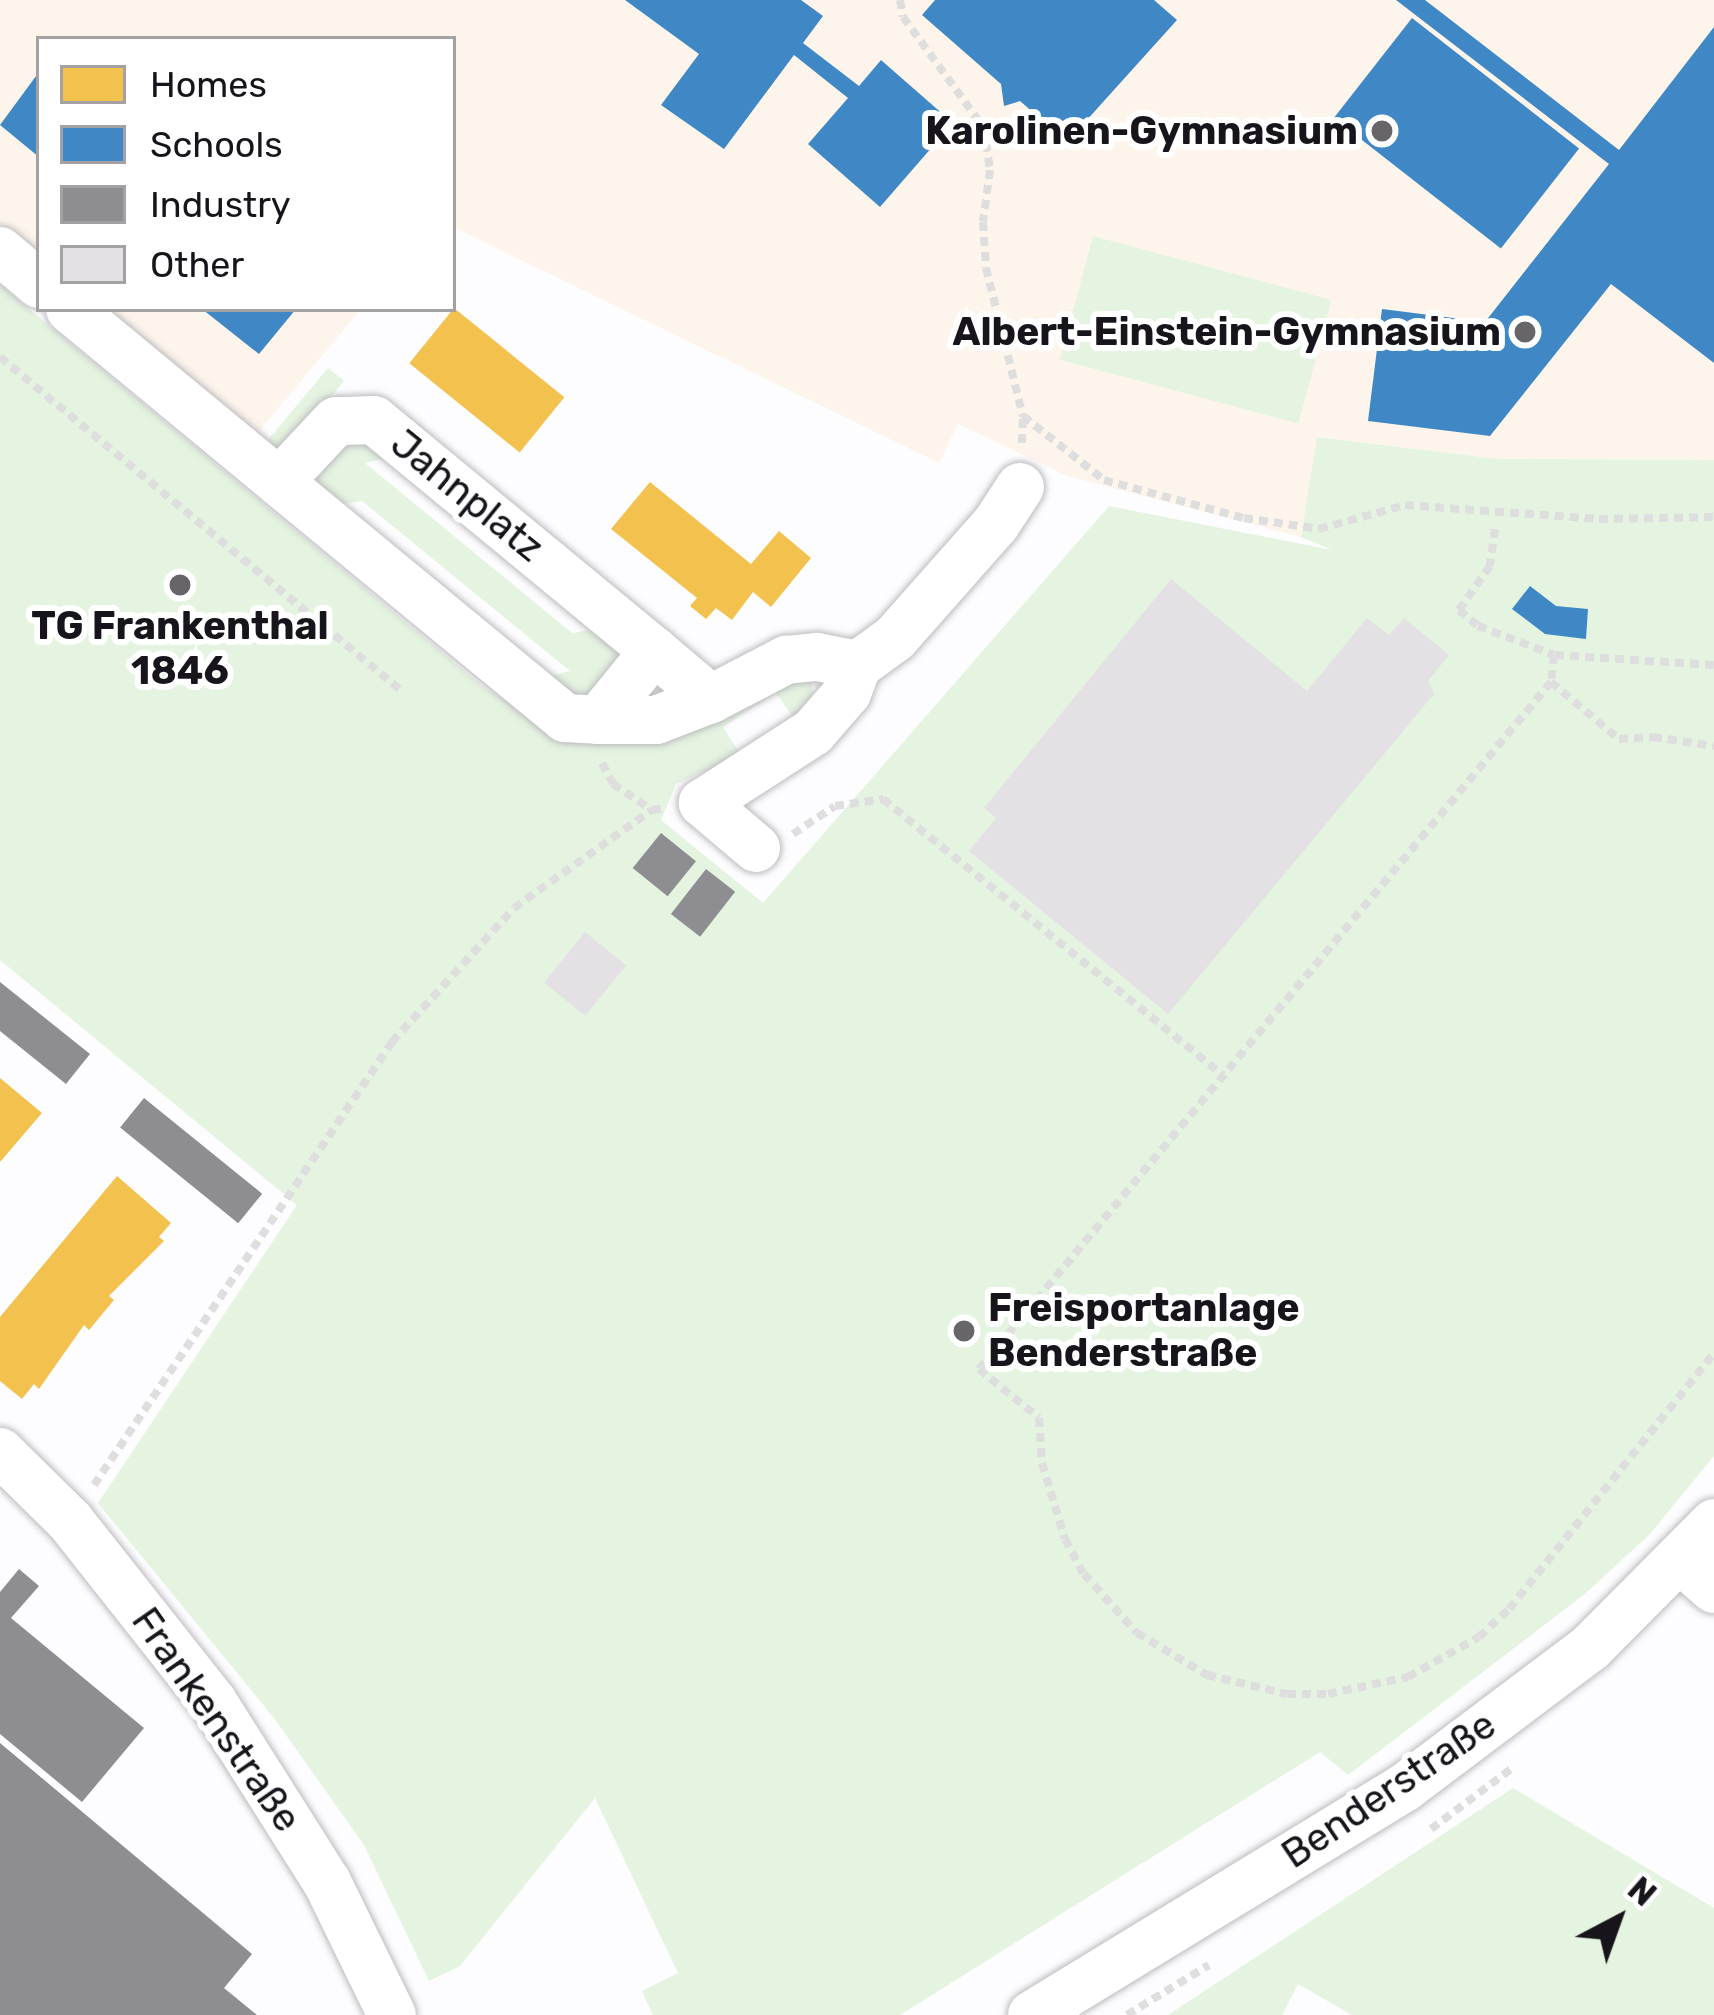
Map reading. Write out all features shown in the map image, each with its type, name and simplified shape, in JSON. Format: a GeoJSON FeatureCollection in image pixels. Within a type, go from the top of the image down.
{"type":"FeatureCollection","features":[{"type":"Feature","properties":{"kind":"street"},"geometry":{"type":"LineString","coordinates":[[0,251],[36,281]]}},
{"type":"Feature","properties":{"kind":"street"},"geometry":{"type":"LineString","coordinates":[[74,312],[565,718],[656,720],[711,699],[786,660],[817,657],[858,665]]}},
{"type":"Feature","properties":{"kind":"street","name":"Jahnplatz"},"geometry":{"type":"LineString","coordinates":[[279,482],[336,421],[347,416],[374,420],[711,699]]}},
{"type":"Feature","properties":{"kind":"street"},"geometry":{"type":"LineString","coordinates":[[755,848],[703,802],[813,732],[847,694],[858,665],[896,638],[995,524],[1020,487]]}},
{"type":"Feature","properties":{"kind":"street"},"geometry":{"type":"LineString","coordinates":[[598,720],[654,650]]}},
{"type":"Feature","properties":{"kind":"street","name":"Frankenstraße"},"geometry":{"type":"LineString","coordinates":[[0,1452],[70,1522],[213,1702],[327,1882],[392,2015]]}},
{"type":"Feature","properties":{"kind":"street","name":"Benderstraße"},"geometry":{"type":"LineString","coordinates":[[1032,2015],[1404,1788],[1590,1648],[1698,1575],[1714,1523]]}},
{"type":"Feature","properties":{"kind":"path"},"geometry":{"type":"LineString","coordinates":[[899,0],[903,16],[984,128],[990,170],[983,222],[986,268],[1023,416],[1020,487]]}},
{"type":"Feature","properties":{"kind":"path"},"geometry":{"type":"LineString","coordinates":[[0,357],[403,692]]}},
{"type":"Feature","properties":{"kind":"path"},"geometry":{"type":"LineString","coordinates":[[1023,416],[1104,479],[1244,518],[1319,529],[1405,506],[1599,519],[1714,517]]}},
{"type":"Feature","properties":{"kind":"path"},"geometry":{"type":"LineString","coordinates":[[1495,529],[1490,566],[1459,610],[1478,626],[1554,655],[1714,665]]}},
{"type":"Feature","properties":{"kind":"path"},"geometry":{"type":"LineString","coordinates":[[1554,655],[1551,682],[979,1369],[1039,1418],[1051,1502],[1084,1574],[1137,1633],[1171,1656],[1247,1687],[1308,1694],[1369,1689],[1445,1660],[1509,1609],[1714,1353]]}},
{"type":"Feature","properties":{"kind":"path"},"geometry":{"type":"LineString","coordinates":[[1551,682],[1619,739],[1653,737],[1714,746]]}},
{"type":"Feature","properties":{"kind":"path"},"geometry":{"type":"LineString","coordinates":[[598,720],[596,752],[613,784],[652,810]]}},
{"type":"Feature","properties":{"kind":"path"},"geometry":{"type":"LineString","coordinates":[[755,848],[763,854],[835,806],[883,799],[1223,1075]]}},
{"type":"Feature","properties":{"kind":"path"},"geometry":{"type":"LineString","coordinates":[[70,1522],[392,1042],[514,908],[652,810],[703,802]]}},
{"type":"Feature","properties":{"kind":"shaded area"},"geometry":{"type":"Polygon","coordinates":[[[0,0],[1714,0],[1714,460],[1498,459],[1318,437],[1301,537],[1067,476],[958,424],[939,463],[456,228],[456,36],[36,36],[36,254],[0,224],[0,0]]]}},
{"type":"Feature","properties":{"kind":"shaded area"},"geometry":{"type":"Polygon","coordinates":[[[107,312],[358,312],[256,435],[107,312]]]}},
{"type":"Feature","properties":{"kind":"green space"},"geometry":{"type":"Polygon","coordinates":[[[1093,236],[1332,300],[1298,424],[1060,360],[1093,236]]]}},
{"type":"Feature","properties":{"kind":"green space","name":"Freisportanlage Benderstraße"},"geometry":{"type":"Polygon","coordinates":[[[0,285],[486,689],[562,732],[804,676],[812,683],[813,702],[795,720],[776,693],[723,727],[741,755],[676,784],[661,820],[763,903],[1109,506],[1332,550],[1301,537],[1317,437],[1498,459],[1714,460],[1714,1456],[1649,1535],[1586,1593],[1348,1775],[1320,1752],[900,2015],[653,2015],[642,1991],[678,1973],[595,1798],[460,1966],[429,1981],[364,1845],[274,1718],[98,1503],[297,1205],[0,960],[0,285]]]}},
{"type":"Feature","properties":{"kind":"green space"},"geometry":{"type":"Polygon","coordinates":[[[328,368],[344,381],[293,441],[278,450],[263,446],[328,368]]]}},
{"type":"Feature","properties":{"kind":"green space"},"geometry":{"type":"Polygon","coordinates":[[[342,435],[399,455],[365,463],[572,633],[608,627],[624,652],[599,693],[574,703],[533,680],[570,671],[362,501],[325,506],[315,496],[312,473],[342,435]]]}},
{"type":"Feature","properties":{"kind":"green space"},"geometry":{"type":"Polygon","coordinates":[[[1513,1788],[1714,1908],[1714,2015],[1352,2015],[1298,1984],[1282,2015],[1168,2015],[1513,1788]]]}},
{"type":"Feature","properties":{"kind":"building: Homes"},"geometry":{"type":"Polygon","coordinates":[[[456,310],[564,397],[520,453],[409,363],[451,312],[456,310]]]}},
{"type":"Feature","properties":{"kind":"building: Homes"},"geometry":{"type":"Polygon","coordinates":[[[650,482],[751,564],[779,531],[811,558],[771,607],[753,592],[732,620],[716,608],[706,619],[690,606],[697,598],[611,529],[650,482]]]}},
{"type":"Feature","properties":{"kind":"building: Homes"},"geometry":{"type":"Polygon","coordinates":[[[0,1078],[42,1113],[0,1162],[0,1078]]]}},
{"type":"Feature","properties":{"kind":"building: Homes"},"geometry":{"type":"Polygon","coordinates":[[[117,1176],[171,1223],[159,1237],[164,1241],[109,1296],[114,1300],[89,1330],[84,1325],[39,1389],[34,1384],[22,1399],[0,1381],[0,1317],[117,1176]]]}},
{"type":"Feature","properties":{"kind":"building: Schools"},"geometry":{"type":"Polygon","coordinates":[[[625,0],[801,0],[823,16],[803,43],[859,86],[881,60],[953,123],[880,207],[808,144],[848,98],[794,55],[724,149],[661,105],[699,54],[625,0]]]}},
{"type":"Feature","properties":{"kind":"building: Schools"},"geometry":{"type":"Polygon","coordinates":[[[935,0],[1154,0],[1177,20],[1067,142],[1020,101],[1004,106],[1001,84],[922,15],[935,0]]]}},
{"type":"Feature","properties":{"kind":"building: Schools"},"geometry":{"type":"Polygon","coordinates":[[[1396,0],[1425,0],[1619,150],[1714,27],[1714,363],[1611,284],[1490,436],[1368,421],[1382,309],[1485,322],[1609,164],[1396,0]]]}},
{"type":"Feature","properties":{"kind":"building: Schools"},"geometry":{"type":"Polygon","coordinates":[[[1412,18],[1579,149],[1501,249],[1334,118],[1412,18]]]}},
{"type":"Feature","properties":{"kind":"building: Schools"},"geometry":{"type":"Polygon","coordinates":[[[36,76],[36,155],[0,125],[36,76]]]}},
{"type":"Feature","properties":{"kind":"building: Schools"},"geometry":{"type":"Polygon","coordinates":[[[206,312],[294,312],[259,354],[206,312]]]}},
{"type":"Feature","properties":{"kind":"building: Schools"},"geometry":{"type":"Polygon","coordinates":[[[1530,586],[1556,606],[1588,609],[1586,639],[1545,634],[1512,609],[1530,586]]]}},
{"type":"Feature","properties":{"kind":"building: Industry"},"geometry":{"type":"Polygon","coordinates":[[[661,833],[696,861],[668,896],[633,868],[661,833]]]}},
{"type":"Feature","properties":{"kind":"building: Industry"},"geometry":{"type":"Polygon","coordinates":[[[706,869],[735,892],[700,937],[671,914],[706,869]]]}},
{"type":"Feature","properties":{"kind":"building: Industry"},"geometry":{"type":"Polygon","coordinates":[[[0,982],[90,1054],[66,1084],[0,1031],[0,982]]]}},
{"type":"Feature","properties":{"kind":"building: Industry"},"geometry":{"type":"Polygon","coordinates":[[[144,1098],[262,1194],[238,1223],[120,1128],[144,1098]]]}},
{"type":"Feature","properties":{"kind":"building: Industry"},"geometry":{"type":"Polygon","coordinates":[[[19,1569],[39,1586],[11,1618],[144,1728],[82,1802],[0,1734],[0,1592],[19,1569]]]}},
{"type":"Feature","properties":{"kind":"building: Industry"},"geometry":{"type":"Polygon","coordinates":[[[0,1743],[252,1954],[224,1988],[257,2015],[0,2015],[0,1743]]]}},
{"type":"Feature","properties":{"kind":"building: Other"},"geometry":{"type":"Polygon","coordinates":[[[1171,579],[1307,691],[1367,618],[1389,635],[1404,618],[1449,655],[1428,681],[1434,694],[1168,1014],[969,851],[996,818],[984,808],[1171,579]]]}},
{"type":"Feature","properties":{"kind":"building: Other"},"geometry":{"type":"Polygon","coordinates":[[[585,932],[626,965],[585,1016],[544,983],[585,932]]]}},
{"type":"Feature","properties":{"kind":"place","name":"Karolinen-Gymnasium"},"geometry":{"type":"Point","coordinates":[1382,131]}},
{"type":"Feature","properties":{"kind":"place","name":"Albert-Einstein-Gymnasium"},"geometry":{"type":"Point","coordinates":[1525,332]}},
{"type":"Feature","properties":{"kind":"place","name":"TG Frankenthal 1846"},"geometry":{"type":"Point","coordinates":[180,585]}},
{"type":"Feature","properties":{"kind":"place","name":"Freisportanlage Benderstraße"},"geometry":{"type":"Point","coordinates":[964,1331]}}]}
